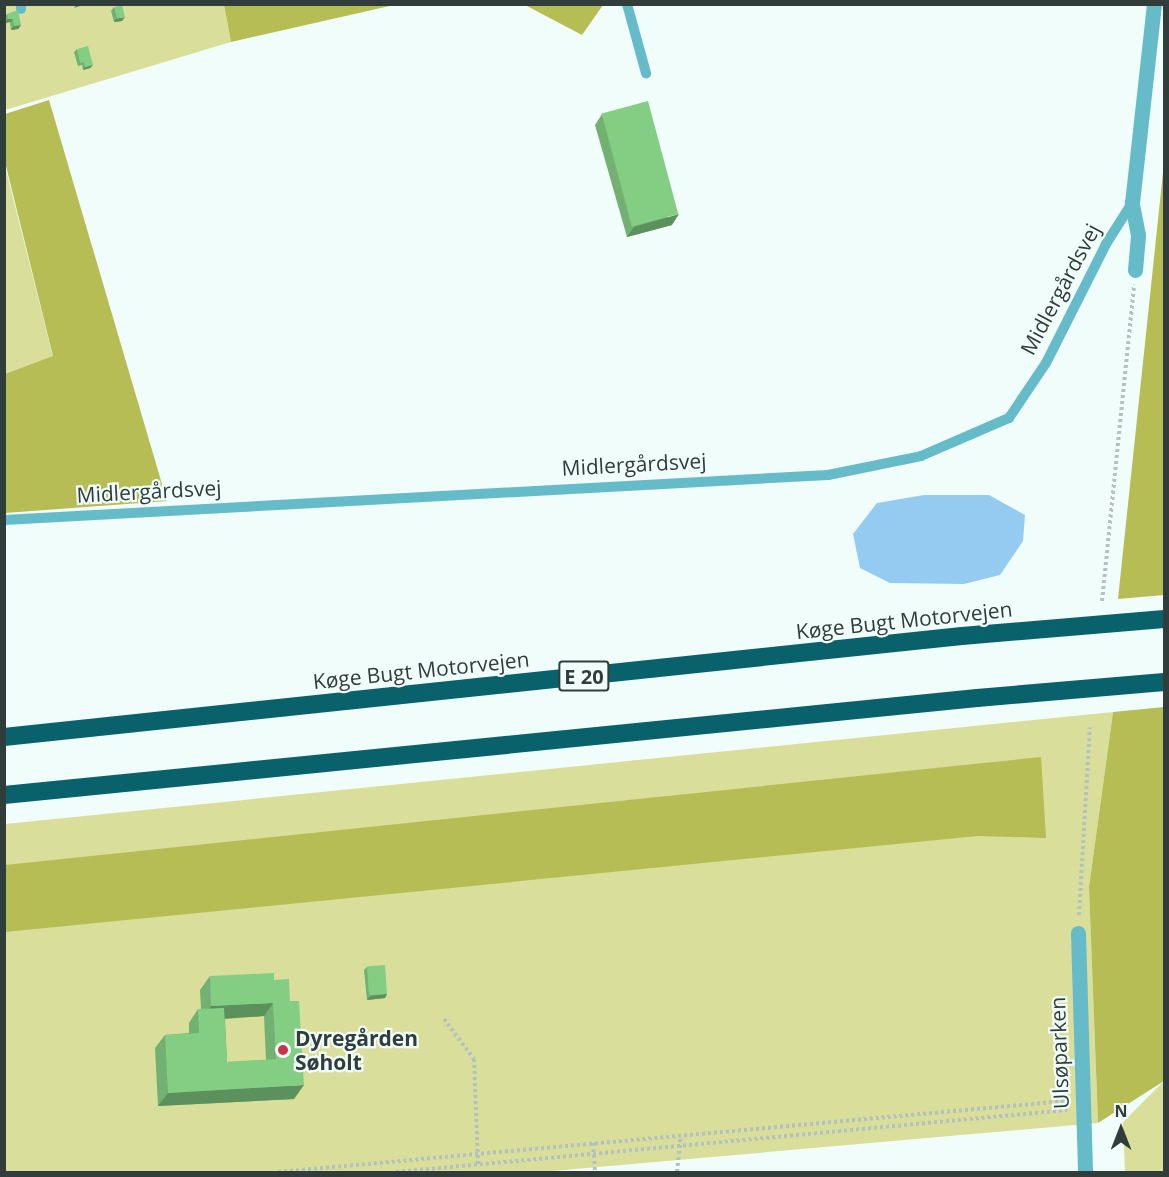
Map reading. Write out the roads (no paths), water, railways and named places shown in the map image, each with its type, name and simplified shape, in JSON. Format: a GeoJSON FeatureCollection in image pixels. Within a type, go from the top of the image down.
{"type":"FeatureCollection","features":[{"type":"Feature","properties":{"kind":"highway","name":"Køge Bugt Motorvejen"},"geometry":{"type":"LineString","coordinates":[[4,737],[950,637],[1164,619]]}},
{"type":"Feature","properties":{"kind":"highway"},"geometry":{"type":"LineString","coordinates":[[4,795],[977,698],[1164,682]]}},
{"type":"Feature","properties":{"kind":"street","name":"Midlergårdsvej"},"geometry":{"type":"LineString","coordinates":[[1135,270],[1138,236],[1132,203],[1154,4]]}},
{"type":"Feature","properties":{"kind":"street","name":"Ulsøparken"},"geometry":{"type":"LineString","coordinates":[[1078,933],[1085,1173]]}},
{"type":"Feature","properties":{"kind":"lane"},"geometry":{"type":"LineString","coordinates":[[627,4],[646,73]]}},
{"type":"Feature","properties":{"kind":"lane","name":"Midlergårdsvej"},"geometry":{"type":"LineString","coordinates":[[4,520],[828,475],[921,456],[1009,418],[1046,363],[1106,244],[1132,203]]}},
{"type":"Feature","properties":{"kind":"water"},"geometry":{"type":"Polygon","coordinates":[[[924,495],[989,495],[1025,515],[1023,541],[1000,575],[964,584],[890,583],[860,568],[853,534],[877,503],[924,495]]]}},
{"type":"Feature","properties":{"kind":"place","name":"Dyregården Søholt"},"geometry":{"type":"Point","coordinates":[283,1050]}}]}
